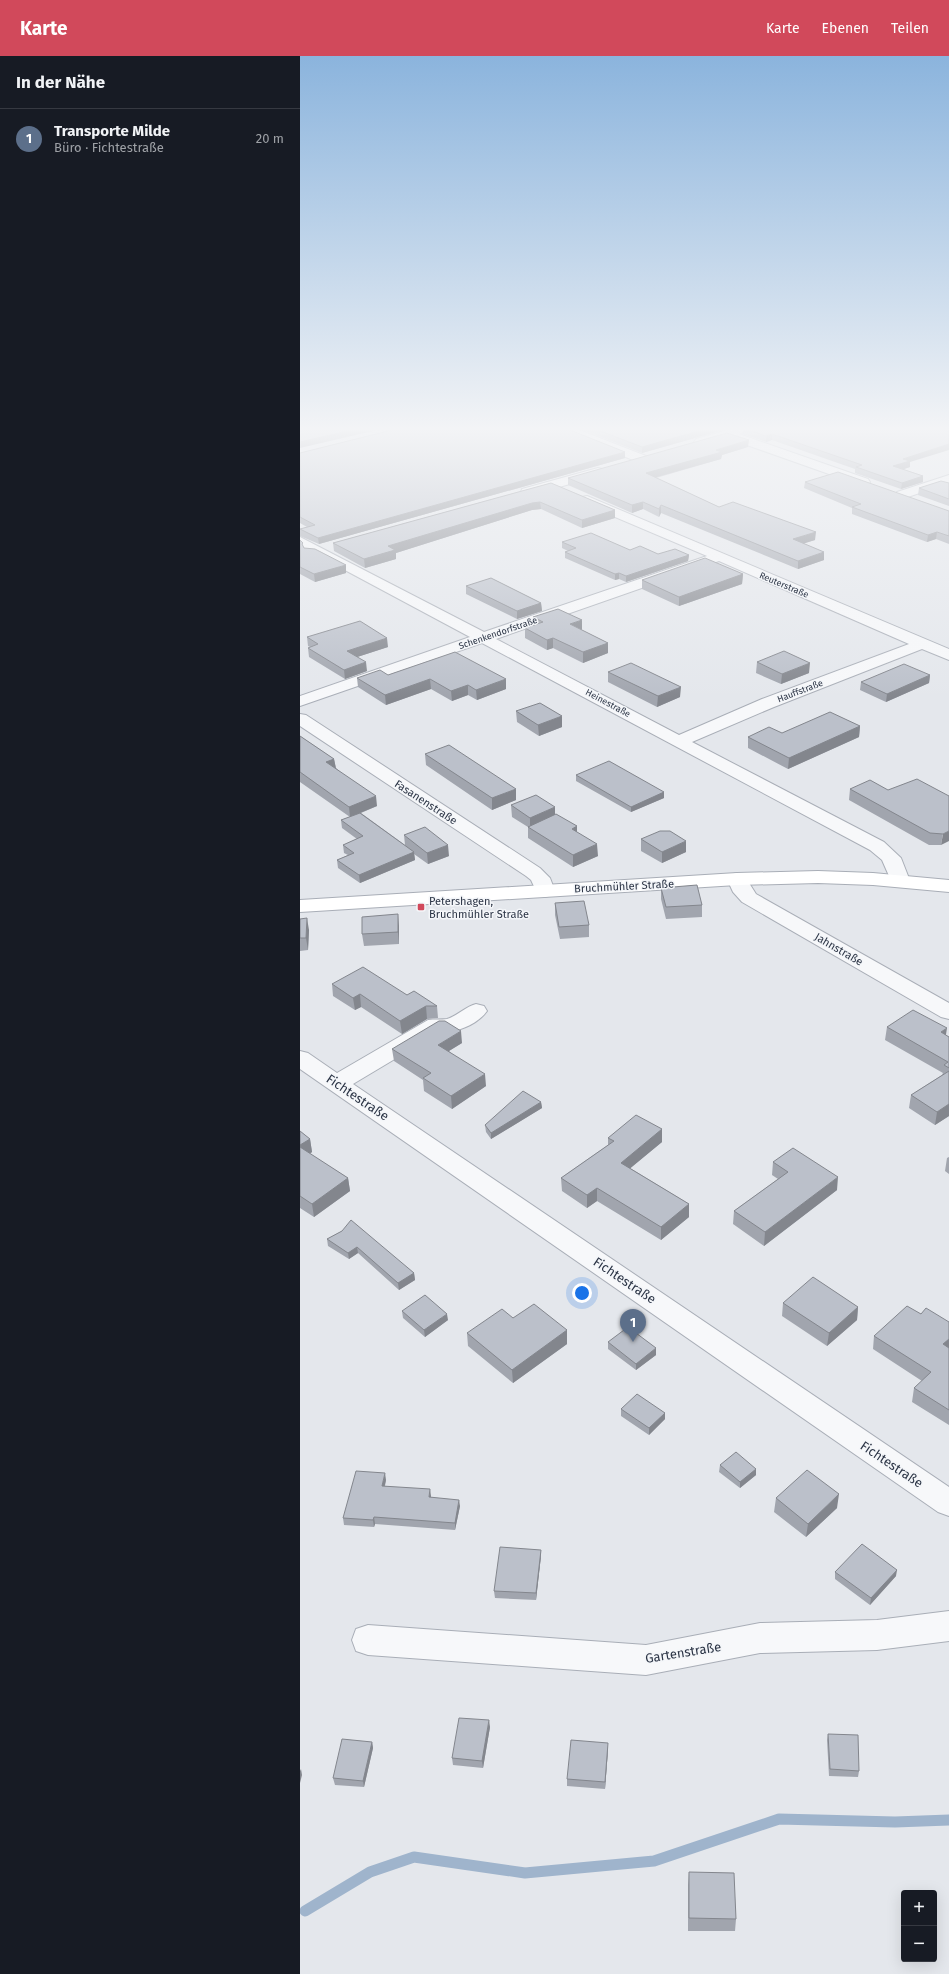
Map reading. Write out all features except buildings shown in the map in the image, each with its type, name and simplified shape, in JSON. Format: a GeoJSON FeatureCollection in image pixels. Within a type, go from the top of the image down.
{"type":"FeatureCollection","features":[{"type":"Feature","properties":{"kind":"street","name":"Reuterstraße"},"geometry":{"type":"LineString","coordinates":[[632,520],[949,655]]}},
{"type":"Feature","properties":{"kind":"street","name":"Heinestraße"},"geometry":{"type":"LineString","coordinates":[[300,541],[326,548],[484,638],[877,846],[891,858],[900,881]]}},
{"type":"Feature","properties":{"kind":"street"},"geometry":{"type":"LineString","coordinates":[[300,556],[326,548]]}},
{"type":"Feature","properties":{"kind":"street","name":"Schenkendorfstraße"},"geometry":{"type":"LineString","coordinates":[[300,701],[718,557]]}},
{"type":"Feature","properties":{"kind":"street","name":"Hauffstraße"},"geometry":{"type":"LineString","coordinates":[[679,741],[768,703],[922,644]]}},
{"type":"Feature","properties":{"kind":"street","name":"Fasanenstraße"},"geometry":{"type":"LineString","coordinates":[[300,719],[533,872],[540,878],[545,891]]}},
{"type":"Feature","properties":{"kind":"street","name":"Bruchmühler Straße"},"geometry":{"type":"LineString","coordinates":[[300,906],[737,879],[818,877],[900,881],[949,886]]}},
{"type":"Feature","properties":{"kind":"street","name":"Jahnstraße"},"geometry":{"type":"LineString","coordinates":[[737,879],[743,892],[749,898],[949,1012]]}},
{"type":"Feature","properties":{"kind":"street"},"geometry":{"type":"LineString","coordinates":[[338,1083],[436,1025],[451,1026],[476,1011]]}},
{"type":"Feature","properties":{"kind":"street","name":"Fichtestraße"},"geometry":{"type":"LineString","coordinates":[[300,1058],[949,1503]]}},
{"type":"Feature","properties":{"kind":"street","name":"Gartenstraße"},"geometry":{"type":"LineString","coordinates":[[368,1640],[646,1660],[760,1638],[877,1635],[949,1626]]}},
{"type":"Feature","properties":{"kind":"waterway"},"geometry":{"type":"LineString","coordinates":[[305,1911],[370,1872],[414,1857],[525,1873],[654,1861],[779,1819],[895,1822],[949,1820]]}},
{"type":"Feature","properties":{"kind":"place","name":"Petershagen, Bruchmühler Straße"},"geometry":{"type":"Point","coordinates":[421,907]}},
{"type":"Feature","properties":{"kind":"place","name":"Transporte Milde"},"geometry":{"type":"Point","coordinates":[633,1342]}}]}
